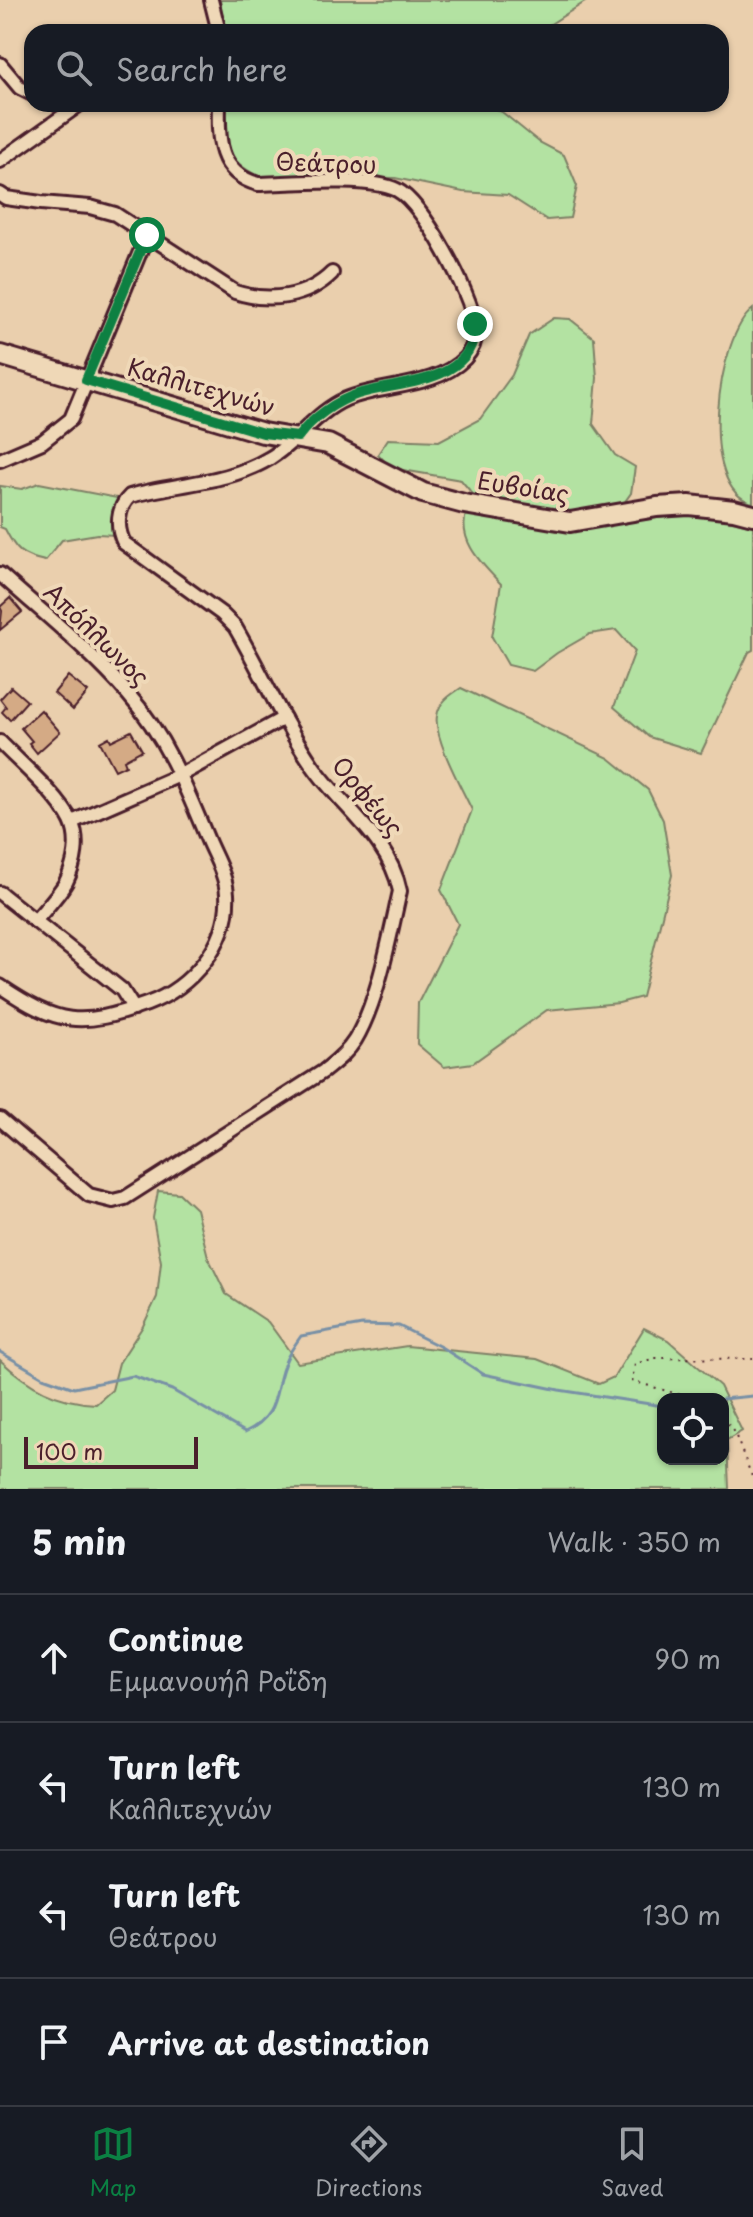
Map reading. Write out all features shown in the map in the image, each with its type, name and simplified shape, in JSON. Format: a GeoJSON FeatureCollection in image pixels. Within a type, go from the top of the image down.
{"type":"FeatureCollection","features":[{"type":"Feature","properties":{"kind":"street"},"geometry":{"type":"LineString","coordinates":[[211,0],[217,24]]}},
{"type":"Feature","properties":{"kind":"street"},"geometry":{"type":"LineString","coordinates":[[0,64],[24,90]]}},
{"type":"Feature","properties":{"kind":"street"},"geometry":{"type":"LineString","coordinates":[[0,161],[69,112]]}},
{"type":"Feature","properties":{"kind":"street","name":"Θεάτρου"},"geometry":{"type":"LineString","coordinates":[[216,112],[225,158],[233,172],[245,180],[258,184],[364,184],[397,190],[441,243],[471,306],[475,341],[467,356],[455,366],[434,376],[337,403],[298,437]]}},
{"type":"Feature","properties":{"kind":"street"},"geometry":{"type":"LineString","coordinates":[[0,194],[6,198],[115,214],[235,292],[252,297],[274,298],[304,292],[321,284],[332,273]]}},
{"type":"Feature","properties":{"kind":"street"},"geometry":{"type":"LineString","coordinates":[[0,460],[42,442],[71,419],[147,235]]}},
{"type":"Feature","properties":{"kind":"street","name":"Καλλιτεχνών"},"geometry":{"type":"LineString","coordinates":[[0,355],[263,433],[298,437]]}},
{"type":"Feature","properties":{"kind":"street","name":"Ευβοίας"},"geometry":{"type":"LineString","coordinates":[[298,437],[328,444],[423,493],[540,518],[570,522],[657,507],[689,505],[753,515]]}},
{"type":"Feature","properties":{"kind":"street","name":"Ορφέως"},"geometry":{"type":"LineString","coordinates":[[0,1119],[89,1195],[113,1201],[125,1198],[324,1071],[354,1042],[370,1006],[400,891],[397,876],[378,841],[312,764],[235,627],[222,614],[124,543],[119,533],[122,504],[130,496],[237,474],[269,458],[298,437]]}},
{"type":"Feature","properties":{"kind":"street","name":"Απόλλωνος"},"geometry":{"type":"LineString","coordinates":[[0,574],[128,694],[151,724],[182,774],[228,892],[226,916],[205,962],[186,982],[161,999],[134,1009],[74,1021],[53,1017],[31,1007],[0,986]]}},
{"type":"Feature","properties":{"kind":"street"},"geometry":{"type":"LineString","coordinates":[[72,822],[182,774],[284,718]]}},
{"type":"Feature","properties":{"kind":"street"},"geometry":{"type":"LineString","coordinates":[[0,742],[72,822],[76,843],[66,882],[35,921]]}},
{"type":"Feature","properties":{"kind":"street"},"geometry":{"type":"LineString","coordinates":[[0,893],[122,990],[134,1009]]}},
{"type":"Feature","properties":{"kind":"path"},"geometry":{"type":"LineString","coordinates":[[674,1393],[632,1381],[635,1364],[655,1358],[753,1359]]}},
{"type":"Feature","properties":{"kind":"path"},"geometry":{"type":"LineString","coordinates":[[729,1426],[753,1479]]}},
{"type":"Feature","properties":{"kind":"green space"},"geometry":{"type":"Polygon","coordinates":[[[220,0],[588,0],[550,24],[224,24],[220,0]]]}},
{"type":"Feature","properties":{"kind":"green space"},"geometry":{"type":"Polygon","coordinates":[[[226,112],[502,112],[539,142],[564,155],[577,186],[570,218],[547,220],[508,195],[463,192],[395,178],[258,176],[246,170],[232,155],[226,112]]]}},
{"type":"Feature","properties":{"kind":"green space"},"geometry":{"type":"Polygon","coordinates":[[[753,309],[753,503],[735,492],[724,471],[718,443],[718,411],[730,348],[740,324],[753,309]]]}},
{"type":"Feature","properties":{"kind":"green space"},"geometry":{"type":"Polygon","coordinates":[[[554,318],[570,319],[594,338],[597,378],[593,424],[615,455],[635,467],[631,493],[621,507],[572,516],[476,498],[461,480],[391,468],[378,454],[388,439],[439,441],[480,419],[512,375],[529,335],[554,318]]]}},
{"type":"Feature","properties":{"kind":"green space"},"geometry":{"type":"Polygon","coordinates":[[[39,483],[117,498],[115,535],[97,534],[62,540],[45,561],[20,551],[5,529],[0,527],[0,486],[22,489],[39,483]]]}},
{"type":"Feature","properties":{"kind":"green space"},"geometry":{"type":"Polygon","coordinates":[[[467,511],[561,531],[679,515],[707,515],[753,526],[753,650],[749,652],[701,753],[649,737],[614,707],[635,651],[616,630],[590,634],[533,671],[508,665],[492,637],[501,584],[479,560],[468,542],[465,532],[467,511]]]}},
{"type":"Feature","properties":{"kind":"green space"},"geometry":{"type":"Polygon","coordinates":[[[461,688],[609,758],[648,790],[663,820],[672,875],[642,997],[619,1003],[547,1010],[473,1063],[444,1067],[417,1044],[418,1003],[458,924],[441,890],[472,810],[439,737],[437,716],[449,696],[461,688]]]}},
{"type":"Feature","properties":{"kind":"green space"},"geometry":{"type":"Polygon","coordinates":[[[158,1191],[179,1193],[196,1209],[208,1257],[226,1294],[268,1322],[298,1363],[407,1346],[537,1359],[599,1384],[614,1377],[644,1328],[668,1340],[720,1386],[723,1393],[657,1393],[657,1465],[728,1465],[729,1489],[0,1489],[0,1360],[44,1391],[68,1400],[96,1404],[112,1390],[119,1363],[157,1297],[161,1262],[153,1218],[158,1191]]]}},
{"type":"Feature","properties":{"kind":"green space"},"geometry":{"type":"Polygon","coordinates":[[[729,1404],[742,1431],[729,1439],[729,1404]]]}},
{"type":"Feature","properties":{"kind":"building"},"geometry":{"type":"Polygon","coordinates":[[[10,598],[22,612],[0,630],[0,607],[10,598]]]}},
{"type":"Feature","properties":{"kind":"building"},"geometry":{"type":"Polygon","coordinates":[[[68,676],[88,692],[73,710],[54,693],[68,676]]]}},
{"type":"Feature","properties":{"kind":"building"},"geometry":{"type":"Polygon","coordinates":[[[11,687],[27,701],[10,720],[2,712],[6,707],[0,699],[11,687]]]}},
{"type":"Feature","properties":{"kind":"building"},"geometry":{"type":"Polygon","coordinates":[[[41,710],[60,732],[37,753],[21,728],[41,710]]]}},
{"type":"Feature","properties":{"kind":"building"},"geometry":{"type":"Polygon","coordinates":[[[131,731],[142,750],[124,760],[126,765],[115,770],[100,742],[109,737],[111,741],[131,731]]]}},
{"type":"Feature","properties":{"kind":"waterway"},"geometry":{"type":"LineString","coordinates":[[0,1352],[43,1377],[74,1388],[133,1376],[172,1390],[245,1432],[257,1425],[271,1409],[282,1369],[301,1336],[362,1325],[399,1326],[441,1347],[483,1374],[657,1405]]}},
{"type":"Feature","properties":{"kind":"waterway"},"geometry":{"type":"LineString","coordinates":[[729,1398],[753,1396]]}},
{"type":"Feature","properties":{"kind":"route"},"geometry":{"type":"LineString","coordinates":[[147,235],[86,380],[263,433],[298,437],[337,403],[441,374],[467,356],[475,341],[475,324]]}}]}
